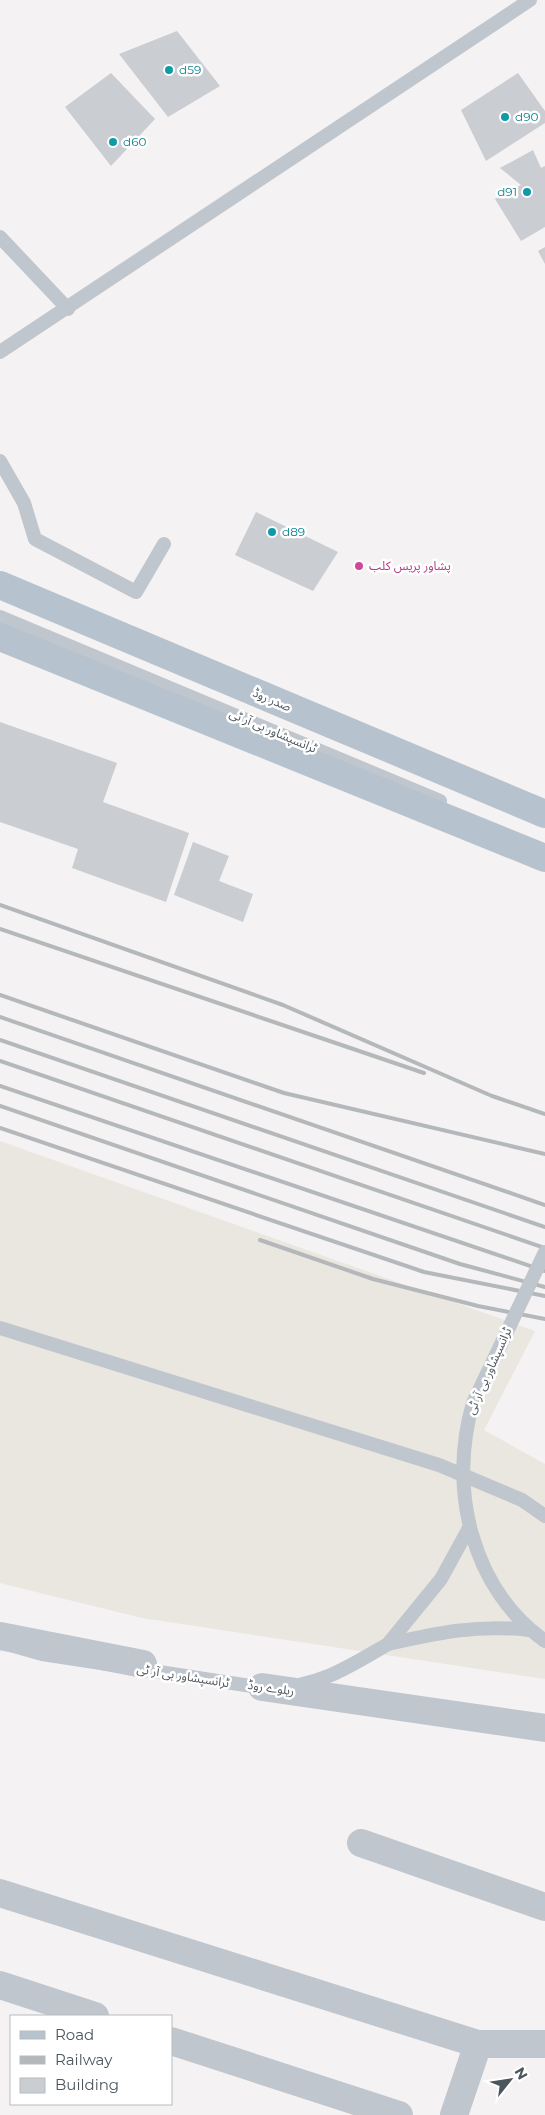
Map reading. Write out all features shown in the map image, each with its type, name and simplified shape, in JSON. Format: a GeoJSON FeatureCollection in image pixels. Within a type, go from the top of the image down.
{"type":"FeatureCollection","features":[{"type":"Feature","properties":{"kind":"main road","name":"صدر روڈ"},"geometry":{"type":"LineString","coordinates":[[0,585],[545,814]]}},
{"type":"Feature","properties":{"kind":"main road"},"geometry":{"type":"LineString","coordinates":[[0,637],[545,858]]}},
{"type":"Feature","properties":{"kind":"street","name":"ریلوے روڈ"},"geometry":{"type":"LineString","coordinates":[[0,1636],[244,1684],[545,1728]]}},
{"type":"Feature","properties":{"kind":"street"},"geometry":{"type":"LineString","coordinates":[[361,1843],[545,1907]]}},
{"type":"Feature","properties":{"kind":"street"},"geometry":{"type":"LineString","coordinates":[[0,1893],[478,2044],[545,2044]]}},
{"type":"Feature","properties":{"kind":"street"},"geometry":{"type":"LineString","coordinates":[[0,1986],[92,2015]]}},
{"type":"Feature","properties":{"kind":"street"},"geometry":{"type":"LineString","coordinates":[[172,2041],[396,2115]]}},
{"type":"Feature","properties":{"kind":"street"},"geometry":{"type":"LineString","coordinates":[[454,2115],[478,2044]]}},
{"type":"Feature","properties":{"kind":"lane"},"geometry":{"type":"LineString","coordinates":[[0,352],[68,309],[530,0]]}},
{"type":"Feature","properties":{"kind":"lane"},"geometry":{"type":"LineString","coordinates":[[0,237],[68,309]]}},
{"type":"Feature","properties":{"kind":"lane"},"geometry":{"type":"LineString","coordinates":[[0,461],[24,503],[35,539],[136,592],[164,544]]}},
{"type":"Feature","properties":{"kind":"lane","name":"ٹرانسپشاور بی آر ٹی"},"geometry":{"type":"LineString","coordinates":[[0,617],[485,820],[545,848]]}},
{"type":"Feature","properties":{"kind":"lane","name":"ٹرانسپشاور بی آر ٹی"},"geometry":{"type":"LineString","coordinates":[[545,1252],[473,1403],[465,1429],[463,1475],[469,1528],[480,1558],[491,1580],[514,1614],[529,1630],[545,1641]]}},
{"type":"Feature","properties":{"kind":"lane"},"geometry":{"type":"LineString","coordinates":[[0,1328],[439,1465],[522,1500],[545,1516]]}},
{"type":"Feature","properties":{"kind":"lane","name":"ٹرانسپشاور بی آر ٹی"},"geometry":{"type":"LineString","coordinates":[[388,1644],[441,1579],[469,1528]]}},
{"type":"Feature","properties":{"kind":"lane","name":"ٹرانسپشاور بی آر ٹی"},"geometry":{"type":"LineString","coordinates":[[0,1642],[42,1654],[271,1688],[298,1687],[318,1682],[388,1644],[452,1630],[497,1626],[529,1630]]}},
{"type":"Feature","properties":{"kind":"shaded area"},"geometry":{"type":"Polygon","coordinates":[[[0,1141],[535,1331],[484,1430],[545,1464],[545,1679],[142,1618],[0,1583],[0,1141]]]}},
{"type":"Feature","properties":{"kind":"building","name":"d59"},"geometry":{"type":"Polygon","coordinates":[[[177,31],[220,86],[168,117],[119,54],[177,31]]]}},
{"type":"Feature","properties":{"kind":"building","name":"d60"},"geometry":{"type":"Polygon","coordinates":[[[111,73],[155,119],[111,166],[65,107],[111,73]]]}},
{"type":"Feature","properties":{"kind":"building","name":"d90"},"geometry":{"type":"Polygon","coordinates":[[[518,73],[545,111],[545,123],[486,161],[461,110],[518,73]]]}},
{"type":"Feature","properties":{"kind":"building","name":"d91"},"geometry":{"type":"Polygon","coordinates":[[[533,150],[541,168],[545,166],[545,227],[521,241],[495,199],[521,185],[500,168],[533,150]]]}},
{"type":"Feature","properties":{"kind":"building"},"geometry":{"type":"Polygon","coordinates":[[[545,247],[545,264],[538,251],[545,247]]]}},
{"type":"Feature","properties":{"kind":"building","name":"d89"},"geometry":{"type":"Polygon","coordinates":[[[256,512],[338,552],[313,591],[235,555],[256,512]]]}},
{"type":"Feature","properties":{"kind":"building"},"geometry":{"type":"Polygon","coordinates":[[[0,722],[117,763],[103,802],[189,833],[166,902],[72,868],[78,849],[0,822],[0,722]]]}},
{"type":"Feature","properties":{"kind":"building"},"geometry":{"type":"Polygon","coordinates":[[[193,842],[229,856],[219,881],[253,894],[243,922],[174,895],[193,842]]]}},
{"type":"Feature","properties":{"kind":"railway"},"geometry":{"type":"LineString","coordinates":[[0,905],[283,1005],[492,1096],[545,1114]]}},
{"type":"Feature","properties":{"kind":"railway"},"geometry":{"type":"LineString","coordinates":[[0,929],[424,1073]]}},
{"type":"Feature","properties":{"kind":"railway"},"geometry":{"type":"LineString","coordinates":[[0,995],[284,1093],[545,1154]]}},
{"type":"Feature","properties":{"kind":"railway"},"geometry":{"type":"LineString","coordinates":[[0,1017],[545,1205]]}},
{"type":"Feature","properties":{"kind":"railway"},"geometry":{"type":"LineString","coordinates":[[0,1040],[545,1227]]}},
{"type":"Feature","properties":{"kind":"railway"},"geometry":{"type":"LineString","coordinates":[[0,1061],[545,1248]]}},
{"type":"Feature","properties":{"kind":"railway"},"geometry":{"type":"LineString","coordinates":[[0,1086],[545,1271]]}},
{"type":"Feature","properties":{"kind":"railway"},"geometry":{"type":"LineString","coordinates":[[0,1106],[460,1264],[545,1287]]}},
{"type":"Feature","properties":{"kind":"railway"},"geometry":{"type":"LineString","coordinates":[[0,1128],[424,1272],[545,1296]]}},
{"type":"Feature","properties":{"kind":"railway"},"geometry":{"type":"LineString","coordinates":[[260,1240],[373,1279],[478,1306],[545,1319]]}},
{"type":"Feature","properties":{"kind":"place","name":"d59"},"geometry":{"type":"Point","coordinates":[169,70]}},
{"type":"Feature","properties":{"kind":"place","name":"d90"},"geometry":{"type":"Point","coordinates":[505,117]}},
{"type":"Feature","properties":{"kind":"place","name":"d60"},"geometry":{"type":"Point","coordinates":[113,142]}},
{"type":"Feature","properties":{"kind":"place","name":"d91"},"geometry":{"type":"Point","coordinates":[527,192]}},
{"type":"Feature","properties":{"kind":"place","name":"d89"},"geometry":{"type":"Point","coordinates":[272,532]}},
{"type":"Feature","properties":{"kind":"place","name":"پشاور پریس کلب"},"geometry":{"type":"Point","coordinates":[359,566]}}]}
